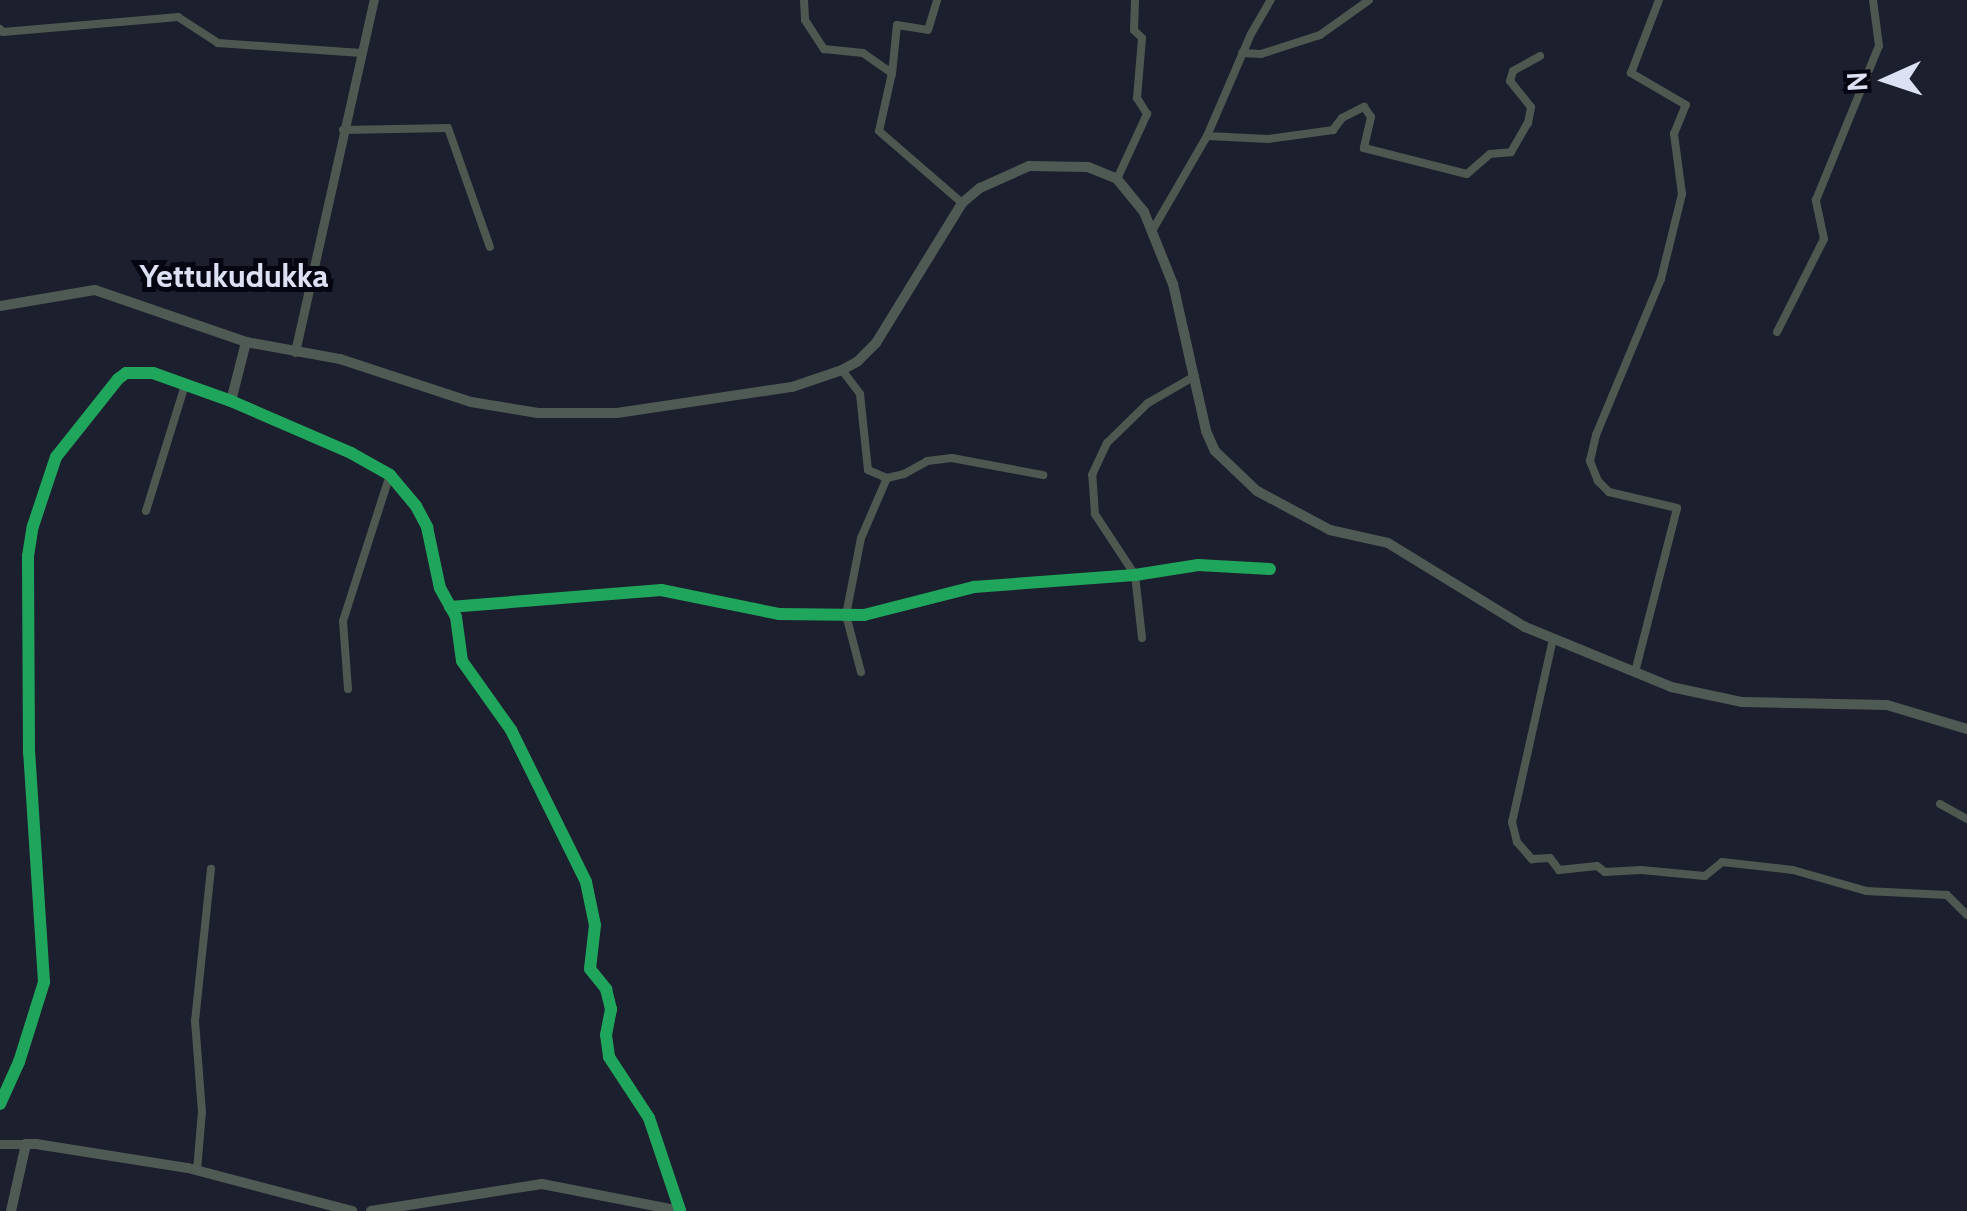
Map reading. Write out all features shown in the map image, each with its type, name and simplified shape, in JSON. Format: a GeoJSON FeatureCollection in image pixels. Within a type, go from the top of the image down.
{"type":"FeatureCollection","features":[{"type":"Feature","properties":{"kind":"main road"},"geometry":{"type":"LineString","coordinates":[[0,306],[95,290],[246,342],[340,359],[471,402],[582,416],[792,387],[842,370],[876,342],[962,203],[980,188],[1029,166],[1062,163],[1102,171],[1132,194],[1152,231],[1173,284],[1206,432],[1215,451],[1257,490],[1319,525],[1388,543],[1490,608],[1553,639],[1671,687],[1742,702],[1886,706],[1967,729]]}},
{"type":"Feature","properties":{"kind":"main road"},"geometry":{"type":"LineString","coordinates":[[231,401],[246,342]]}},
{"type":"Feature","properties":{"kind":"main road"},"geometry":{"type":"LineString","coordinates":[[11,1211],[26,1144],[101,1151],[197,1170],[352,1211]]}},
{"type":"Feature","properties":{"kind":"main road"},"geometry":{"type":"LineString","coordinates":[[372,1211],[542,1184],[681,1210]]}},
{"type":"Feature","properties":{"kind":"street"},"geometry":{"type":"LineString","coordinates":[[295,352],[374,0]]}},
{"type":"Feature","properties":{"kind":"street"},"geometry":{"type":"LineString","coordinates":[[804,0],[805,20],[824,50],[863,53],[886,65],[892,73],[879,131],[962,203]]}},
{"type":"Feature","properties":{"kind":"street"},"geometry":{"type":"LineString","coordinates":[[890,89],[898,25],[928,30],[937,0]]}},
{"type":"Feature","properties":{"kind":"street"},"geometry":{"type":"LineString","coordinates":[[1116,178],[1147,114],[1137,98],[1142,38],[1134,30],[1134,0]]}},
{"type":"Feature","properties":{"kind":"street"},"geometry":{"type":"LineString","coordinates":[[1152,231],[1207,136],[1242,54],[1272,0]]}},
{"type":"Feature","properties":{"kind":"street"},"geometry":{"type":"LineString","coordinates":[[1242,54],[1262,54],[1320,35],[1369,0]]}},
{"type":"Feature","properties":{"kind":"street"},"geometry":{"type":"LineString","coordinates":[[1636,672],[1677,508],[1609,492],[1598,481],[1590,461],[1596,435],[1661,279],[1682,194],[1674,134],[1686,105],[1631,73],[1659,0]]}},
{"type":"Feature","properties":{"kind":"street"},"geometry":{"type":"LineString","coordinates":[[1777,332],[1824,239],[1816,200],[1879,46],[1873,0]]}},
{"type":"Feature","properties":{"kind":"street"},"geometry":{"type":"LineString","coordinates":[[0,28],[3,32],[178,18],[218,43],[362,53]]}},
{"type":"Feature","properties":{"kind":"street"},"geometry":{"type":"LineString","coordinates":[[1207,136],[1268,138],[1333,130],[1342,118],[1364,107],[1371,117],[1364,148],[1467,174],[1490,154],[1510,152],[1528,123],[1531,107],[1510,81],[1513,71],[1540,56]]}},
{"type":"Feature","properties":{"kind":"street"},"geometry":{"type":"LineString","coordinates":[[343,130],[448,128],[490,247]]}},
{"type":"Feature","properties":{"kind":"street"},"geometry":{"type":"LineString","coordinates":[[842,370],[860,394],[868,470],[886,478],[904,474],[927,461],[952,458],[1043,475]]}},
{"type":"Feature","properties":{"kind":"street"},"geometry":{"type":"LineString","coordinates":[[0,1104],[44,982],[29,754],[28,556],[33,526],[56,457],[118,379],[126,374],[153,373],[231,401],[390,475],[405,489],[427,527],[462,662],[511,730],[586,882],[596,925],[590,969],[606,989],[612,1009],[606,1035],[609,1056],[649,1118],[681,1210]]}},
{"type":"Feature","properties":{"kind":"street"},"geometry":{"type":"LineString","coordinates":[[1142,638],[1135,575],[1095,514],[1092,476],[1107,443],[1148,403],[1195,376]]}},
{"type":"Feature","properties":{"kind":"street"},"geometry":{"type":"LineString","coordinates":[[146,511],[186,385]]}},
{"type":"Feature","properties":{"kind":"street"},"geometry":{"type":"LineString","coordinates":[[348,689],[343,621],[390,475]]}},
{"type":"Feature","properties":{"kind":"street"},"geometry":{"type":"LineString","coordinates":[[861,672],[846,615],[862,538],[886,478]]}},
{"type":"Feature","properties":{"kind":"street"},"geometry":{"type":"LineString","coordinates":[[450,607],[660,590],[779,614],[864,615],[974,588],[1135,575],[1198,565],[1270,569]]}},
{"type":"Feature","properties":{"kind":"street"},"geometry":{"type":"LineString","coordinates":[[1553,639],[1512,822],[1518,842],[1532,858],[1550,858],[1559,870],[1597,866],[1605,872],[1640,870],[1705,876],[1722,862],[1793,870],[1866,891],[1946,895],[1967,914]]}},
{"type":"Feature","properties":{"kind":"street"},"geometry":{"type":"LineString","coordinates":[[1940,804],[1967,819]]}},
{"type":"Feature","properties":{"kind":"street"},"geometry":{"type":"LineString","coordinates":[[197,1170],[202,1112],[196,1021],[211,869]]}},
{"type":"Feature","properties":{"kind":"street"},"geometry":{"type":"LineString","coordinates":[[0,1144],[26,1144]]}},
{"type":"Feature","properties":{"kind":"cycle path"},"geometry":{"type":"LineString","coordinates":[[0,1104],[19,1062],[44,982],[29,753],[28,556],[33,526],[56,457],[118,379],[126,373],[153,373],[231,401],[351,453],[390,475],[416,506],[427,527],[440,588],[456,617],[462,661],[511,730],[586,882],[595,925],[590,969],[606,989],[611,1009],[606,1035],[609,1057],[649,1118],[680,1210]]}},
{"type":"Feature","properties":{"kind":"cycle path"},"geometry":{"type":"LineString","coordinates":[[450,607],[661,590],[779,614],[864,615],[974,587],[1135,575],[1198,565],[1270,569]]}},
{"type":"Feature","properties":{"kind":"district","name":"Yettukudukka"},"geometry":{"type":"Point","coordinates":[234,276]}}]}
